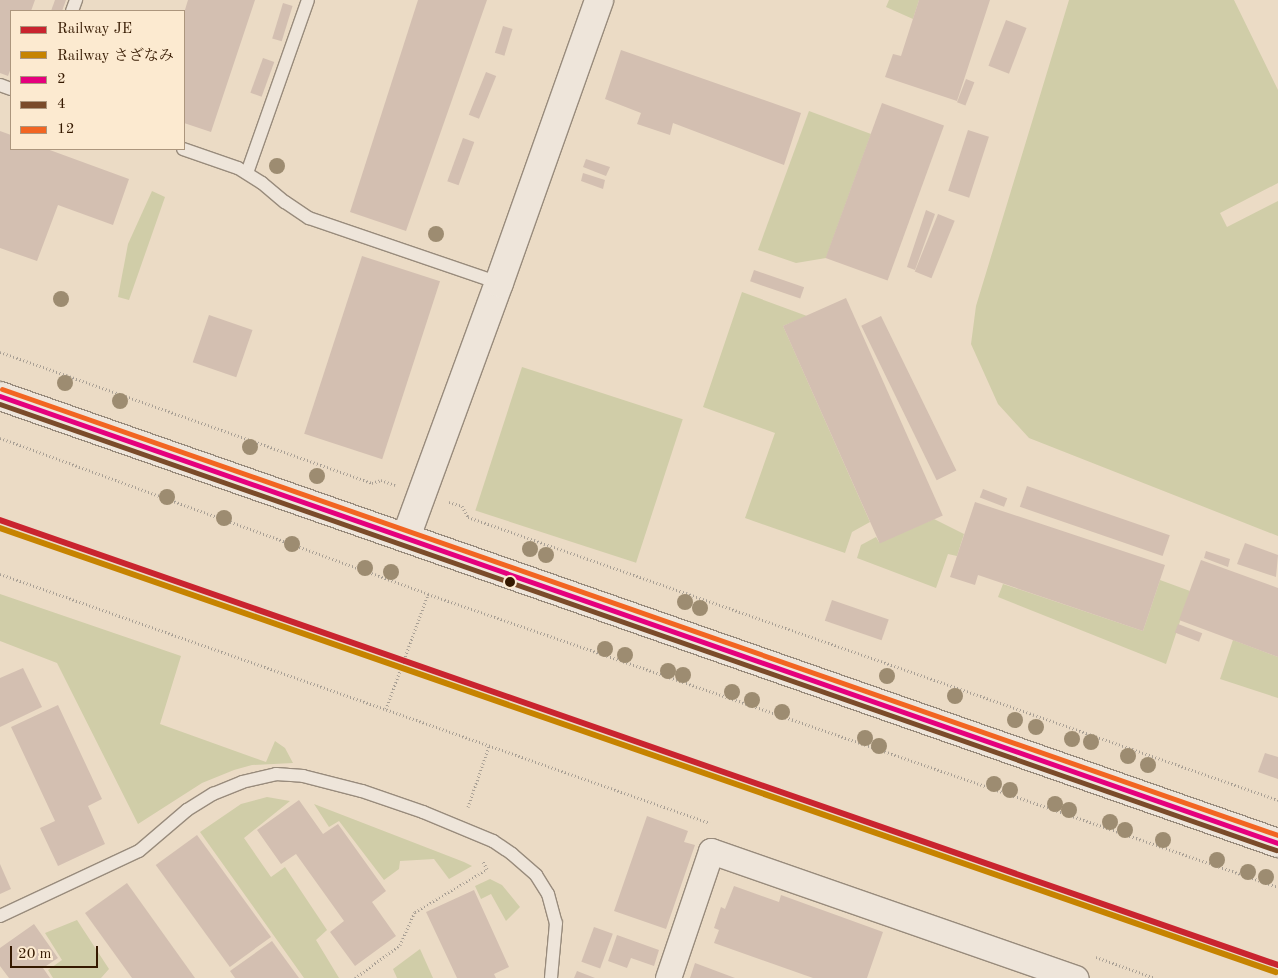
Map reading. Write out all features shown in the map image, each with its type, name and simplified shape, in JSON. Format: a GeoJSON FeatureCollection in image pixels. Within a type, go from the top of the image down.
{"type":"FeatureCollection","features":[{"type":"Feature","properties":{"kind":"main road"},"geometry":{"type":"LineString","coordinates":[[406,537],[499,283],[599,0]]}},
{"type":"Feature","properties":{"kind":"main road"},"geometry":{"type":"LineString","coordinates":[[0,396],[1278,843]]}},
{"type":"Feature","properties":{"kind":"street"},"geometry":{"type":"LineString","coordinates":[[668,978],[711,851],[1076,978]]}},
{"type":"Feature","properties":{"kind":"lane"},"geometry":{"type":"LineString","coordinates":[[246,173],[308,0]]}},
{"type":"Feature","properties":{"kind":"lane"},"geometry":{"type":"LineString","coordinates":[[185,150],[246,173],[309,218],[499,283]]}},
{"type":"Feature","properties":{"kind":"lane"},"geometry":{"type":"LineString","coordinates":[[0,916],[139,851],[187,810],[213,794],[242,782],[276,774],[303,776],[362,791],[470,831],[493,841],[512,854],[536,876],[548,894],[556,922],[551,978]]}},
{"type":"Feature","properties":{"kind":"path"},"geometry":{"type":"LineString","coordinates":[[0,352],[372,483],[381,480],[462,506],[468,517],[1278,800]]}},
{"type":"Feature","properties":{"kind":"path"},"geometry":{"type":"LineString","coordinates":[[0,438],[428,594],[1278,887]]}},
{"type":"Feature","properties":{"kind":"path"},"geometry":{"type":"LineString","coordinates":[[0,574],[714,824]]}},
{"type":"Feature","properties":{"kind":"path"},"geometry":{"type":"LineString","coordinates":[[386,709],[428,594]]}},
{"type":"Feature","properties":{"kind":"path"},"geometry":{"type":"LineString","coordinates":[[355,978],[400,945],[415,912],[487,869],[464,818],[489,746]]}},
{"type":"Feature","properties":{"kind":"path"},"geometry":{"type":"LineString","coordinates":[[1090,955],[1155,978]]}},
{"type":"Feature","properties":{"kind":"shaded area"},"geometry":{"type":"Polygon","coordinates":[[[889,0],[919,0],[913,19],[886,7],[889,0]]]}},
{"type":"Feature","properties":{"kind":"shaded area"},"geometry":{"type":"Polygon","coordinates":[[[1069,0],[1234,0],[1278,90],[1278,183],[1220,213],[1227,227],[1278,201],[1278,536],[1029,438],[998,404],[971,344],[976,306],[1069,0]]]}},
{"type":"Feature","properties":{"kind":"shaded area"},"geometry":{"type":"Polygon","coordinates":[[[809,111],[871,134],[826,258],[796,263],[758,250],[809,111]]]}},
{"type":"Feature","properties":{"kind":"shaded area"},"geometry":{"type":"Polygon","coordinates":[[[152,191],[165,197],[129,300],[118,297],[128,244],[152,191]]]}},
{"type":"Feature","properties":{"kind":"shaded area"},"geometry":{"type":"Polygon","coordinates":[[[742,292],[807,316],[783,326],[870,522],[852,532],[845,553],[745,518],[775,433],[703,407],[742,292]]]}},
{"type":"Feature","properties":{"kind":"shaded area"},"geometry":{"type":"Polygon","coordinates":[[[522,367],[683,419],[636,563],[475,511],[522,367]]]}},
{"type":"Feature","properties":{"kind":"shaded area"},"geometry":{"type":"Polygon","coordinates":[[[934,519],[964,534],[957,556],[948,554],[936,588],[857,558],[861,545],[876,537],[879,542],[934,519]]]}},
{"type":"Feature","properties":{"kind":"shaded area"},"geometry":{"type":"Polygon","coordinates":[[[1160,580],[1190,591],[1166,664],[998,597],[1003,584],[1143,631],[1160,580]]]}},
{"type":"Feature","properties":{"kind":"shaded area"},"geometry":{"type":"Polygon","coordinates":[[[0,594],[181,656],[160,724],[266,762],[275,741],[285,748],[293,763],[252,765],[234,770],[202,783],[138,824],[57,663],[0,641],[0,594]]]}},
{"type":"Feature","properties":{"kind":"shaded area"},"geometry":{"type":"Polygon","coordinates":[[[1233,640],[1278,657],[1278,698],[1220,679],[1233,640]]]}},
{"type":"Feature","properties":{"kind":"shaded area"},"geometry":{"type":"Polygon","coordinates":[[[267,797],[290,801],[244,838],[271,877],[285,867],[327,930],[316,940],[339,978],[304,978],[200,832],[241,804],[267,797]]]}},
{"type":"Feature","properties":{"kind":"shaded area"},"geometry":{"type":"Polygon","coordinates":[[[314,804],[472,866],[449,879],[434,859],[400,861],[399,869],[384,880],[339,821],[329,827],[314,804]]]}},
{"type":"Feature","properties":{"kind":"shaded area"},"geometry":{"type":"Polygon","coordinates":[[[490,879],[502,885],[520,907],[506,921],[491,894],[481,899],[475,886],[490,879]]]}},
{"type":"Feature","properties":{"kind":"shaded area"},"geometry":{"type":"Polygon","coordinates":[[[77,920],[109,969],[101,978],[53,978],[48,970],[62,960],[45,933],[77,920]]]}},
{"type":"Feature","properties":{"kind":"shaded area"},"geometry":{"type":"Polygon","coordinates":[[[420,949],[433,978],[397,978],[393,969],[420,949]]]}},
{"type":"Feature","properties":{"kind":"building"},"geometry":{"type":"Polygon","coordinates":[[[0,0],[35,0],[31,10],[10,10],[10,71],[8,76],[0,73],[0,0]]]}},
{"type":"Feature","properties":{"kind":"building"},"geometry":{"type":"Polygon","coordinates":[[[55,0],[66,0],[62,10],[51,10],[55,0]]]}},
{"type":"Feature","properties":{"kind":"building"},"geometry":{"type":"Polygon","coordinates":[[[188,0],[255,0],[211,132],[185,123],[185,10],[188,0]]]}},
{"type":"Feature","properties":{"kind":"building"},"geometry":{"type":"Polygon","coordinates":[[[418,0],[487,0],[406,231],[350,212],[418,0]]]}},
{"type":"Feature","properties":{"kind":"building"},"geometry":{"type":"Polygon","coordinates":[[[919,0],[990,0],[957,101],[885,77],[893,54],[901,56],[919,0]]]}},
{"type":"Feature","properties":{"kind":"building"},"geometry":{"type":"Polygon","coordinates":[[[283,3],[293,6],[282,41],[272,38],[283,3]]]}},
{"type":"Feature","properties":{"kind":"building"},"geometry":{"type":"Polygon","coordinates":[[[1006,20],[1027,28],[1009,74],[988,66],[1006,20]]]}},
{"type":"Feature","properties":{"kind":"building"},"geometry":{"type":"Polygon","coordinates":[[[503,26],[513,29],[504,56],[495,53],[503,26]]]}},
{"type":"Feature","properties":{"kind":"building"},"geometry":{"type":"Polygon","coordinates":[[[621,50],[801,113],[784,165],[673,123],[670,135],[637,124],[641,113],[605,99],[621,50]]]}},
{"type":"Feature","properties":{"kind":"building"},"geometry":{"type":"Polygon","coordinates":[[[263,58],[274,62],[262,97],[250,93],[263,58]]]}},
{"type":"Feature","properties":{"kind":"building"},"geometry":{"type":"Polygon","coordinates":[[[486,72],[496,76],[479,119],[469,115],[486,72]]]}},
{"type":"Feature","properties":{"kind":"building"},"geometry":{"type":"Polygon","coordinates":[[[966,79],[974,82],[965,106],[957,102],[966,79]]]}},
{"type":"Feature","properties":{"kind":"building"},"geometry":{"type":"Polygon","coordinates":[[[882,103],[944,126],[888,281],[826,258],[882,103]]]}},
{"type":"Feature","properties":{"kind":"building"},"geometry":{"type":"Polygon","coordinates":[[[968,130],[989,137],[969,198],[948,191],[968,130]]]}},
{"type":"Feature","properties":{"kind":"building"},"geometry":{"type":"Polygon","coordinates":[[[0,131],[10,135],[10,150],[50,150],[129,179],[113,225],[58,205],[37,261],[0,248],[0,131]]]}},
{"type":"Feature","properties":{"kind":"building"},"geometry":{"type":"Polygon","coordinates":[[[463,138],[474,142],[459,185],[447,181],[463,138]]]}},
{"type":"Feature","properties":{"kind":"building"},"geometry":{"type":"Polygon","coordinates":[[[586,159],[610,167],[606,176],[583,167],[586,159]]]}},
{"type":"Feature","properties":{"kind":"building"},"geometry":{"type":"Polygon","coordinates":[[[583,173],[605,180],[603,189],[581,181],[583,173]]]}},
{"type":"Feature","properties":{"kind":"building"},"geometry":{"type":"Polygon","coordinates":[[[926,210],[935,214],[915,270],[907,267],[926,210]]]}},
{"type":"Feature","properties":{"kind":"building"},"geometry":{"type":"Polygon","coordinates":[[[938,214],[955,221],[931,278],[915,271],[938,214]]]}},
{"type":"Feature","properties":{"kind":"building"},"geometry":{"type":"Polygon","coordinates":[[[362,256],[440,281],[382,459],[304,434],[362,256]]]}},
{"type":"Feature","properties":{"kind":"building"},"geometry":{"type":"Polygon","coordinates":[[[754,270],[804,287],[800,299],[750,281],[754,270]]]}},
{"type":"Feature","properties":{"kind":"building"},"geometry":{"type":"Polygon","coordinates":[[[846,298],[943,515],[880,543],[783,326],[846,298]]]}},
{"type":"Feature","properties":{"kind":"building"},"geometry":{"type":"Polygon","coordinates":[[[209,315],[252,330],[236,377],[193,362],[209,315]]]}},
{"type":"Feature","properties":{"kind":"building"},"geometry":{"type":"Polygon","coordinates":[[[881,316],[956,471],[937,480],[861,326],[881,316]]]}},
{"type":"Feature","properties":{"kind":"building"},"geometry":{"type":"Polygon","coordinates":[[[1027,486],[1170,535],[1163,556],[1020,507],[1027,486]]]}},
{"type":"Feature","properties":{"kind":"building"},"geometry":{"type":"Polygon","coordinates":[[[983,489],[1007,498],[1004,507],[980,497],[983,489]]]}},
{"type":"Feature","properties":{"kind":"building"},"geometry":{"type":"Polygon","coordinates":[[[975,502],[1165,565],[1143,631],[978,575],[975,585],[950,577],[975,502]]]}},
{"type":"Feature","properties":{"kind":"building"},"geometry":{"type":"Polygon","coordinates":[[[1245,543],[1278,555],[1276,577],[1237,564],[1245,543]]]}},
{"type":"Feature","properties":{"kind":"building"},"geometry":{"type":"Polygon","coordinates":[[[1206,551],[1230,559],[1228,567],[1204,558],[1206,551]]]}},
{"type":"Feature","properties":{"kind":"building"},"geometry":{"type":"Polygon","coordinates":[[[1201,560],[1278,588],[1278,657],[1179,620],[1201,560]]]}},
{"type":"Feature","properties":{"kind":"building"},"geometry":{"type":"Polygon","coordinates":[[[832,600],[889,620],[882,640],[825,621],[832,600]]]}},
{"type":"Feature","properties":{"kind":"building"},"geometry":{"type":"Polygon","coordinates":[[[1178,624],[1202,633],[1199,642],[1175,632],[1178,624]]]}},
{"type":"Feature","properties":{"kind":"building"},"geometry":{"type":"Polygon","coordinates":[[[23,668],[42,707],[0,727],[0,678],[23,668]]]}},
{"type":"Feature","properties":{"kind":"building"},"geometry":{"type":"Polygon","coordinates":[[[58,705],[102,799],[88,806],[105,844],[58,866],[40,828],[55,821],[11,727],[58,705]]]}},
{"type":"Feature","properties":{"kind":"building"},"geometry":{"type":"Polygon","coordinates":[[[1265,753],[1278,757],[1278,779],[1258,772],[1265,753]]]}},
{"type":"Feature","properties":{"kind":"building"},"geometry":{"type":"Polygon","coordinates":[[[299,800],[323,834],[338,824],[386,891],[372,902],[396,936],[355,966],[330,932],[344,921],[296,854],[281,864],[257,830],[299,800]]]}},
{"type":"Feature","properties":{"kind":"building"},"geometry":{"type":"Polygon","coordinates":[[[647,816],[688,831],[684,842],[695,845],[666,929],[614,911],[647,816]]]}},
{"type":"Feature","properties":{"kind":"building"},"geometry":{"type":"Polygon","coordinates":[[[197,835],[271,937],[230,967],[156,865],[197,835]]]}},
{"type":"Feature","properties":{"kind":"building"},"geometry":{"type":"Polygon","coordinates":[[[0,864],[11,889],[0,894],[0,864]]]}},
{"type":"Feature","properties":{"kind":"building"},"geometry":{"type":"Polygon","coordinates":[[[127,883],[195,978],[132,978],[85,913],[127,883]]]}},
{"type":"Feature","properties":{"kind":"building"},"geometry":{"type":"Polygon","coordinates":[[[734,886],[779,902],[781,895],[883,932],[867,978],[813,978],[714,943],[719,930],[714,928],[721,907],[725,909],[734,886]]]}},
{"type":"Feature","properties":{"kind":"building"},"geometry":{"type":"Polygon","coordinates":[[[474,890],[509,967],[494,974],[496,978],[457,978],[426,912],[474,890]]]}},
{"type":"Feature","properties":{"kind":"building"},"geometry":{"type":"Polygon","coordinates":[[[34,924],[58,958],[43,968],[50,978],[9,978],[0,966],[0,948],[34,924]]]}},
{"type":"Feature","properties":{"kind":"building"},"geometry":{"type":"Polygon","coordinates":[[[594,927],[613,934],[600,969],[581,962],[594,927]]]}},
{"type":"Feature","properties":{"kind":"building"},"geometry":{"type":"Polygon","coordinates":[[[617,935],[659,950],[654,966],[631,958],[627,968],[608,961],[617,935]]]}},
{"type":"Feature","properties":{"kind":"building"},"geometry":{"type":"Polygon","coordinates":[[[272,941],[299,978],[235,978],[230,971],[272,941]]]}},
{"type":"Feature","properties":{"kind":"building"},"geometry":{"type":"Polygon","coordinates":[[[695,963],[735,978],[690,978],[695,963]]]}},
{"type":"Feature","properties":{"kind":"building"},"geometry":{"type":"Polygon","coordinates":[[[577,971],[595,978],[574,978],[577,971]]]}},
{"type":"Feature","properties":{"kind":"rail line","name":"JE"},"geometry":{"type":"LineString","coordinates":[[0,520],[1278,965]]}},
{"type":"Feature","properties":{"kind":"rail line","name":"さざなみ"},"geometry":{"type":"LineString","coordinates":[[0,528],[1276,972]]}},
{"type":"Feature","properties":{"kind":"transit line","name":"12"},"geometry":{"type":"LineString","coordinates":[[2,389],[1278,835]]}},
{"type":"Feature","properties":{"kind":"transit line","name":"2"},"geometry":{"type":"LineString","coordinates":[[0,396],[1278,843]]}},
{"type":"Feature","properties":{"kind":"transit line","name":"4"},"geometry":{"type":"LineString","coordinates":[[0,404],[1276,850]]}}]}
